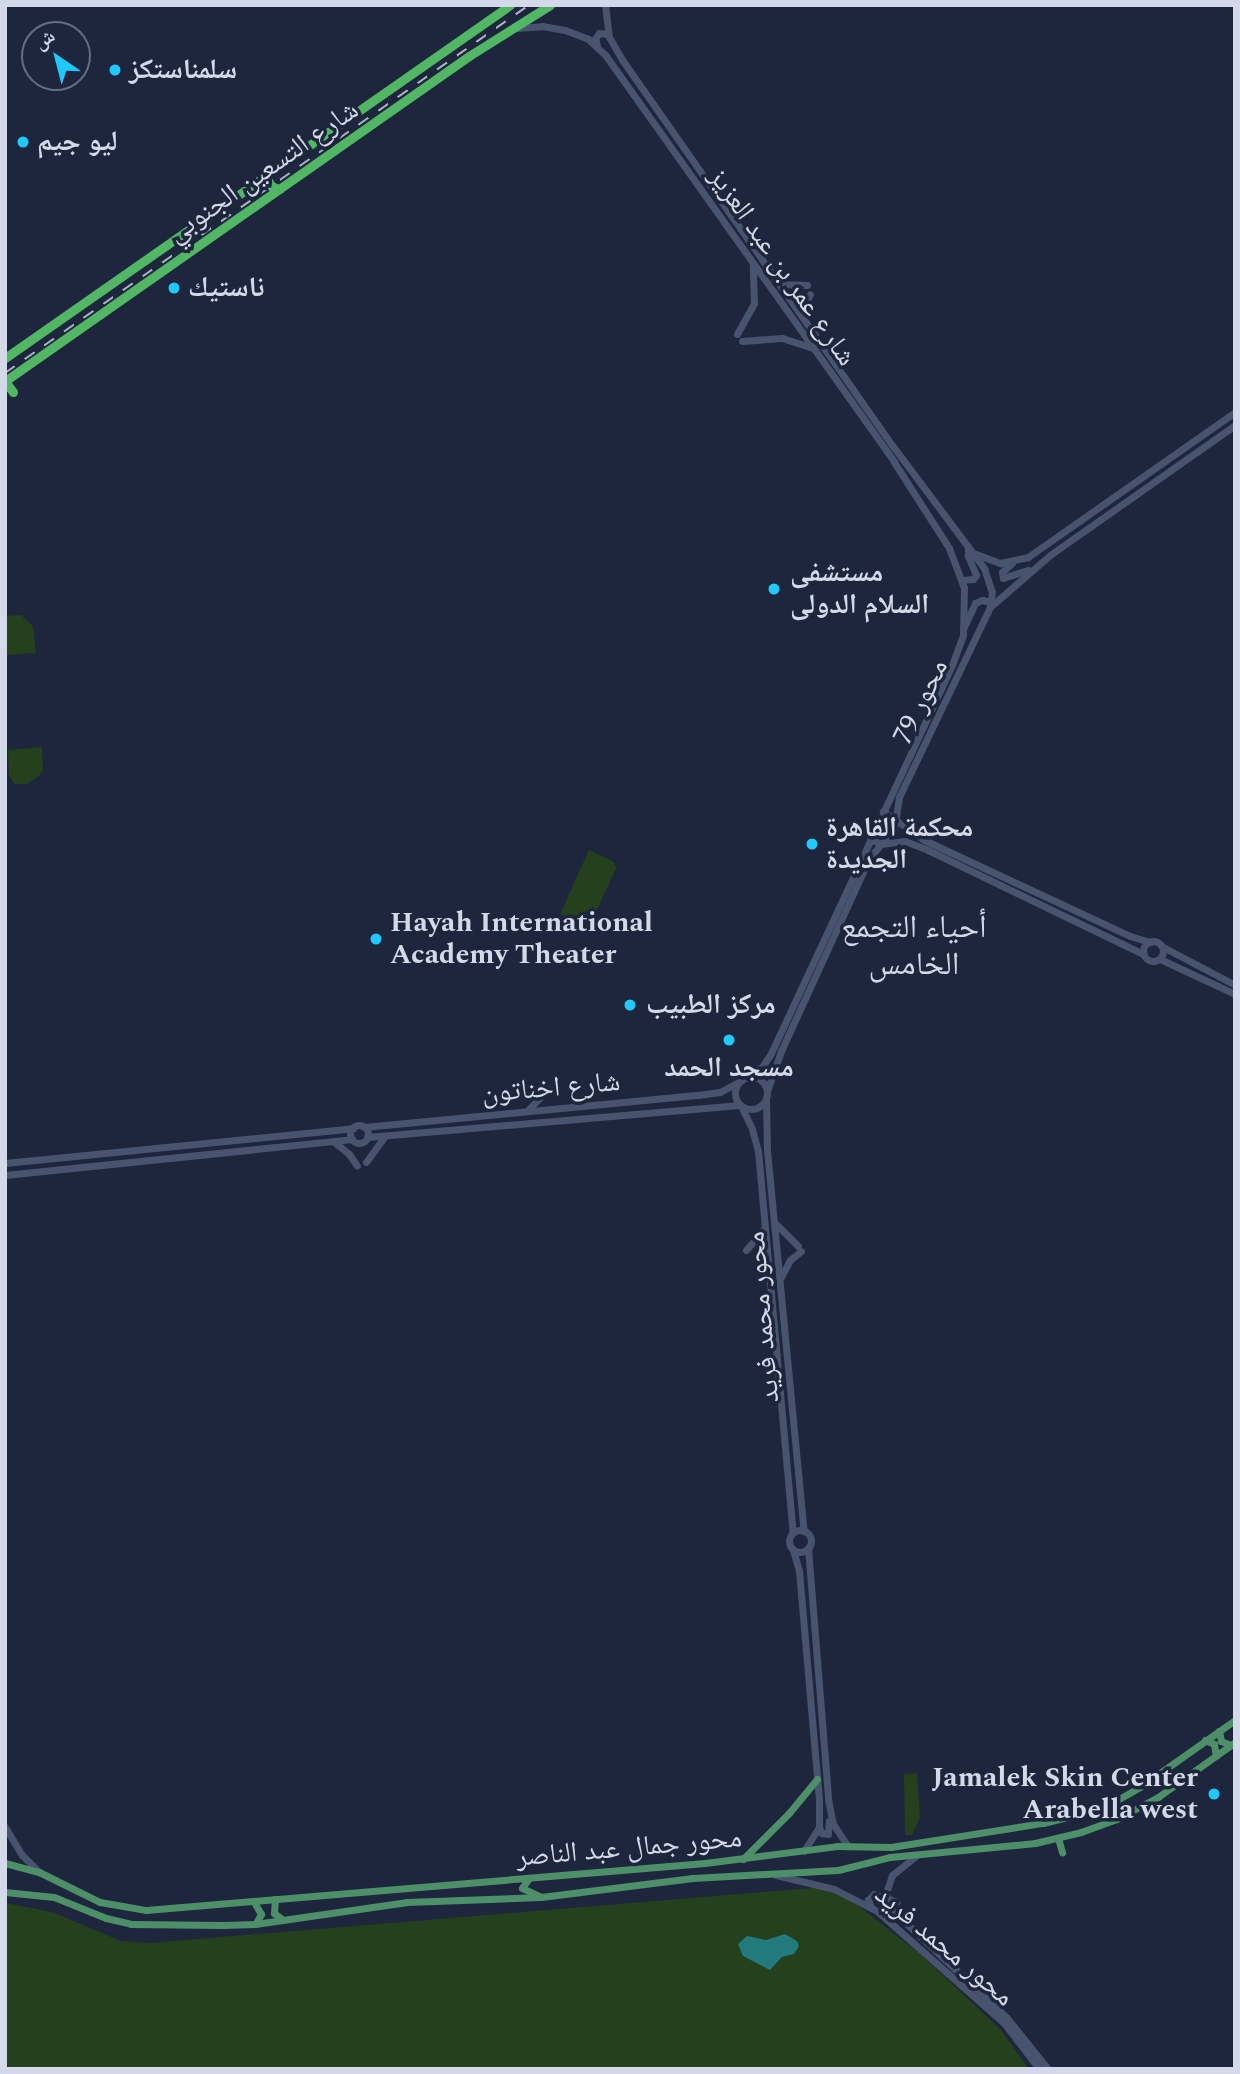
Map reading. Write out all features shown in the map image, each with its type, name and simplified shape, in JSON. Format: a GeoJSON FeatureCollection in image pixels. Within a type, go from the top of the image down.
{"type":"FeatureCollection","features":[{"type":"Feature","properties":{"kind":"highway","name":"شارع التسعين الجنوبي"},"geometry":{"type":"LineString","coordinates":[[5,358],[265,175],[343,115],[510,5]]}},
{"type":"Feature","properties":{"kind":"highway","name":"شارع التسعين الجنوبي"},"geometry":{"type":"LineString","coordinates":[[5,381],[279,189],[550,5]]}},
{"type":"Feature","properties":{"kind":"highway"},"geometry":{"type":"LineString","coordinates":[[468,21],[475,30]]}},
{"type":"Feature","properties":{"kind":"highway"},"geometry":{"type":"LineString","coordinates":[[265,175],[271,186],[279,189]]}},
{"type":"Feature","properties":{"kind":"highway"},"geometry":{"type":"LineString","coordinates":[[247,187],[258,193],[259,204]]}},
{"type":"Feature","properties":{"kind":"highway"},"geometry":{"type":"LineString","coordinates":[[43,319],[49,327]]}},
{"type":"Feature","properties":{"kind":"highway"},"geometry":{"type":"LineString","coordinates":[[5,381],[13,392]]}},
{"type":"Feature","properties":{"kind":"main road","name":"شارع عمر بن عبد العزيز"},"geometry":{"type":"LineString","coordinates":[[605,5],[608,34],[623,61],[780,283],[941,534],[962,580],[965,598]]}},
{"type":"Feature","properties":{"kind":"main road","name":"شارع عمر بن عبد العزيز"},"geometry":{"type":"LineString","coordinates":[[511,29],[534,25],[557,28],[597,46],[814,349],[838,375],[969,548],[988,576],[990,605]]}},
{"type":"Feature","properties":{"kind":"main road"},"geometry":{"type":"LineString","coordinates":[[597,46],[595,39],[599,33],[608,34]]}},
{"type":"Feature","properties":{"kind":"main road"},"geometry":{"type":"LineString","coordinates":[[749,256],[756,276],[754,303],[739,338],[782,338],[814,349]]}},
{"type":"Feature","properties":{"kind":"main road"},"geometry":{"type":"LineString","coordinates":[[780,283],[807,285]]}},
{"type":"Feature","properties":{"kind":"main road"},"geometry":{"type":"LineString","coordinates":[[800,313],[810,294]]}},
{"type":"Feature","properties":{"kind":"main road"},"geometry":{"type":"LineString","coordinates":[[969,548],[993,562],[1012,562],[1037,552],[1235,412]]}},
{"type":"Feature","properties":{"kind":"main road","name":"محور 79"},"geometry":{"type":"LineString","coordinates":[[767,1095],[781,1051],[844,913],[870,859],[893,833],[899,797],[990,605],[1030,570],[1235,425]]}},
{"type":"Feature","properties":{"kind":"main road"},"geometry":{"type":"LineString","coordinates":[[962,580],[973,579],[976,575],[969,548]]}},
{"type":"Feature","properties":{"kind":"main road"},"geometry":{"type":"LineString","coordinates":[[1012,562],[1002,572],[1004,579],[1030,570]]}},
{"type":"Feature","properties":{"kind":"main road","name":"محور 79"},"geometry":{"type":"LineString","coordinates":[[747,1077],[762,1067],[770,1055],[953,665],[964,627],[965,598]]}},
{"type":"Feature","properties":{"kind":"main road"},"geometry":{"type":"LineString","coordinates":[[964,627],[975,603],[982,600],[990,605]]}},
{"type":"Feature","properties":{"kind":"main road"},"geometry":{"type":"LineString","coordinates":[[883,811],[896,817],[910,831],[1112,928],[1157,942],[1235,985]]}},
{"type":"Feature","properties":{"kind":"main road"},"geometry":{"type":"LineString","coordinates":[[905,841],[910,831]]}},
{"type":"Feature","properties":{"kind":"main road"},"geometry":{"type":"LineString","coordinates":[[870,839],[881,844],[905,841],[1044,905],[1143,954],[1151,961],[1160,959],[1235,994]]}},
{"type":"Feature","properties":{"kind":"main road"},"geometry":{"type":"LineString","coordinates":[[1008,900],[1012,890]]}},
{"type":"Feature","properties":{"kind":"main road"},"geometry":{"type":"LineString","coordinates":[[1029,909],[1033,900]]}},
{"type":"Feature","properties":{"kind":"main road"},"geometry":{"type":"LineString","coordinates":[[1040,915],[1044,905]]}},
{"type":"Feature","properties":{"kind":"main road"},"geometry":{"type":"LineString","coordinates":[[1143,954],[1144,948],[1150,942]]}},
{"type":"Feature","properties":{"kind":"main road"},"geometry":{"type":"LineString","coordinates":[[1160,959],[1163,947]]}},
{"type":"Feature","properties":{"kind":"main road"},"geometry":{"type":"LineString","coordinates":[[747,1077],[760,1080],[767,1095],[757,1108],[740,1105],[735,1094],[739,1082],[747,1077]]}},
{"type":"Feature","properties":{"kind":"main road","name":"شارع اخناتون"},"geometry":{"type":"LineString","coordinates":[[353,1128],[718,1092],[739,1082]]}},
{"type":"Feature","properties":{"kind":"main road"},"geometry":{"type":"LineString","coordinates":[[526,1112],[541,1100],[548,1089]]}},
{"type":"Feature","properties":{"kind":"main road"},"geometry":{"type":"LineString","coordinates":[[718,1092],[722,1097],[720,1107]]}},
{"type":"Feature","properties":{"kind":"main road","name":"محور محمد فريد"},"geometry":{"type":"LineString","coordinates":[[767,1095],[767,1150],[804,1531]]}},
{"type":"Feature","properties":{"kind":"main road","name":"محور محمد فريد"},"geometry":{"type":"LineString","coordinates":[[740,1105],[752,1129],[758,1151],[793,1532]]}},
{"type":"Feature","properties":{"kind":"main road","name":"شارع اخناتون"},"geometry":{"type":"LineString","coordinates":[[352,1139],[361,1142],[367,1137],[740,1105]]}},
{"type":"Feature","properties":{"kind":"main road"},"geometry":{"type":"LineString","coordinates":[[364,1126],[367,1137]]}},
{"type":"Feature","properties":{"kind":"main road"},"geometry":{"type":"LineString","coordinates":[[5,1163],[353,1128],[352,1139],[5,1175]]}},
{"type":"Feature","properties":{"kind":"main road"},"geometry":{"type":"LineString","coordinates":[[366,1162],[385,1136]]}},
{"type":"Feature","properties":{"kind":"main road"},"geometry":{"type":"LineString","coordinates":[[333,1141],[349,1154],[357,1166]]}},
{"type":"Feature","properties":{"kind":"main road"},"geometry":{"type":"LineString","coordinates":[[758,1151],[767,1150]]}},
{"type":"Feature","properties":{"kind":"main road"},"geometry":{"type":"LineString","coordinates":[[775,1224],[800,1248],[780,1278]]}},
{"type":"Feature","properties":{"kind":"main road"},"geometry":{"type":"LineString","coordinates":[[746,1250],[764,1228]]}},
{"type":"Feature","properties":{"kind":"main road"},"geometry":{"type":"LineString","coordinates":[[804,1531],[810,1537],[807,1574],[831,1815],[830,1832],[823,1834],[819,1828],[799,1571],[789,1542],[793,1532],[804,1531]]}},
{"type":"Feature","properties":{"kind":"main road"},"geometry":{"type":"LineString","coordinates":[[793,1550],[802,1552],[808,1548]]}},
{"type":"Feature","properties":{"kind":"main road","name":"محور جمال عبد الناصر"},"geometry":{"type":"LineString","coordinates":[[5,1863],[39,1872],[90,1898],[128,1909],[529,1878],[743,1859],[848,1846],[891,1846],[1043,1823],[1096,1810],[1139,1787],[1235,1720]]}},
{"type":"Feature","properties":{"kind":"main road"},"geometry":{"type":"LineString","coordinates":[[1219,1731],[1221,1741],[1233,1744]]}},
{"type":"Feature","properties":{"kind":"main road"},"geometry":{"type":"LineString","coordinates":[[1205,1740],[1214,1744],[1216,1756]]}},
{"type":"Feature","properties":{"kind":"main road","name":"محور جمال عبد الناصر"},"geometry":{"type":"LineString","coordinates":[[5,1892],[54,1897],[106,1918],[131,1924],[256,1924],[407,1902],[541,1897],[612,1886],[762,1873],[838,1870],[890,1857],[1058,1838],[1102,1825],[1138,1808],[1233,1744]]}},
{"type":"Feature","properties":{"kind":"main road"},"geometry":{"type":"LineString","coordinates":[[743,1859],[789,1813],[817,1779]]}},
{"type":"Feature","properties":{"kind":"main road"},"geometry":{"type":"LineString","coordinates":[[831,1815],[837,1832],[848,1846]]}},
{"type":"Feature","properties":{"kind":"main road"},"geometry":{"type":"LineString","coordinates":[[5,1827],[22,1855],[39,1872]]}},
{"type":"Feature","properties":{"kind":"main road"},"geometry":{"type":"LineString","coordinates":[[804,1852],[819,1828]]}},
{"type":"Feature","properties":{"kind":"main road"},"geometry":{"type":"LineString","coordinates":[[1058,1838],[1062,1852]]}},
{"type":"Feature","properties":{"kind":"main road","name":"محور محمد فريد"},"geometry":{"type":"LineString","coordinates":[[919,1854],[892,1875],[887,1888],[887,1900],[896,1915],[1016,2026],[1048,2069]]}},
{"type":"Feature","properties":{"kind":"main road","name":"محور محمد فريد"},"geometry":{"type":"LineString","coordinates":[[762,1873],[823,1885],[872,1907],[1004,2023],[1040,2069]]}},
{"type":"Feature","properties":{"kind":"main road"},"geometry":{"type":"LineString","coordinates":[[529,1878],[523,1882],[522,1888],[541,1897]]}},
{"type":"Feature","properties":{"kind":"main road"},"geometry":{"type":"LineString","coordinates":[[872,1907],[868,1900],[872,1894],[897,1902]]}},
{"type":"Feature","properties":{"kind":"main road"},"geometry":{"type":"LineString","coordinates":[[275,1899],[274,1913],[283,1920]]}},
{"type":"Feature","properties":{"kind":"main road"},"geometry":{"type":"LineString","coordinates":[[253,1901],[261,1910],[261,1918],[256,1924]]}},
{"type":"Feature","properties":{"kind":"shaded area"},"geometry":{"type":"Polygon","coordinates":[[[21,615],[33,626],[36,653],[5,655],[5,616],[21,615]]]}},
{"type":"Feature","properties":{"kind":"shaded area"},"geometry":{"type":"Polygon","coordinates":[[[42,747],[43,770],[39,776],[27,784],[14,784],[9,775],[8,750],[42,747]]]}},
{"type":"Feature","properties":{"kind":"shaded area"},"geometry":{"type":"Polygon","coordinates":[[[589,850],[614,862],[616,868],[589,928],[560,914],[589,850]]]}},
{"type":"Feature","properties":{"kind":"shaded area"},"geometry":{"type":"Polygon","coordinates":[[[917,1773],[920,1818],[912,1835],[905,1835],[904,1774],[917,1773]]]}},
{"type":"Feature","properties":{"kind":"shaded area"},"geometry":{"type":"Polygon","coordinates":[[[812,1888],[826,1889],[852,1901],[919,1953],[1000,2029],[1029,2069],[5,2069],[5,1903],[52,1912],[121,1941],[149,1943],[812,1888]]]}},
{"type":"Feature","properties":{"kind":"shaded area"},"geometry":{"type":"Polygon","coordinates":[[[785,1934],[797,1941],[799,1946],[794,1954],[782,1957],[770,1970],[743,1956],[738,1944],[747,1936],[766,1940],[785,1934]]]}},
{"type":"Feature","properties":{"kind":"railway"},"geometry":{"type":"LineString","coordinates":[[5,373],[529,5]]}},
{"type":"Feature","properties":{"kind":"place","name":"سلمناستكز"},"geometry":{"type":"Point","coordinates":[115,70]}},
{"type":"Feature","properties":{"kind":"place","name":"ليو جيم"},"geometry":{"type":"Point","coordinates":[23,142]}},
{"type":"Feature","properties":{"kind":"place","name":"ناستيك"},"geometry":{"type":"Point","coordinates":[174,288]}},
{"type":"Feature","properties":{"kind":"place","name":"مستشفى السلام الدولى"},"geometry":{"type":"Point","coordinates":[774,589]}},
{"type":"Feature","properties":{"kind":"place","name":"محكمة القاهرة الجديدة"},"geometry":{"type":"Point","coordinates":[812,844]}},
{"type":"Feature","properties":{"kind":"place","name":"Hayah International Academy Theater"},"geometry":{"type":"Point","coordinates":[376,939]}},
{"type":"Feature","properties":{"kind":"place","name":"مركز الطبيب"},"geometry":{"type":"Point","coordinates":[630,1005]}},
{"type":"Feature","properties":{"kind":"place","name":"مسجد الحمد"},"geometry":{"type":"Point","coordinates":[729,1040]}},
{"type":"Feature","properties":{"kind":"place","name":"Jamalek Skin Center Arabella west"},"geometry":{"type":"Point","coordinates":[1214,1794]}},
{"type":"Feature","properties":{"kind":"district","name":"أحياء التجمع الخامس"},"geometry":{"type":"Point","coordinates":[914,948]}}]}
